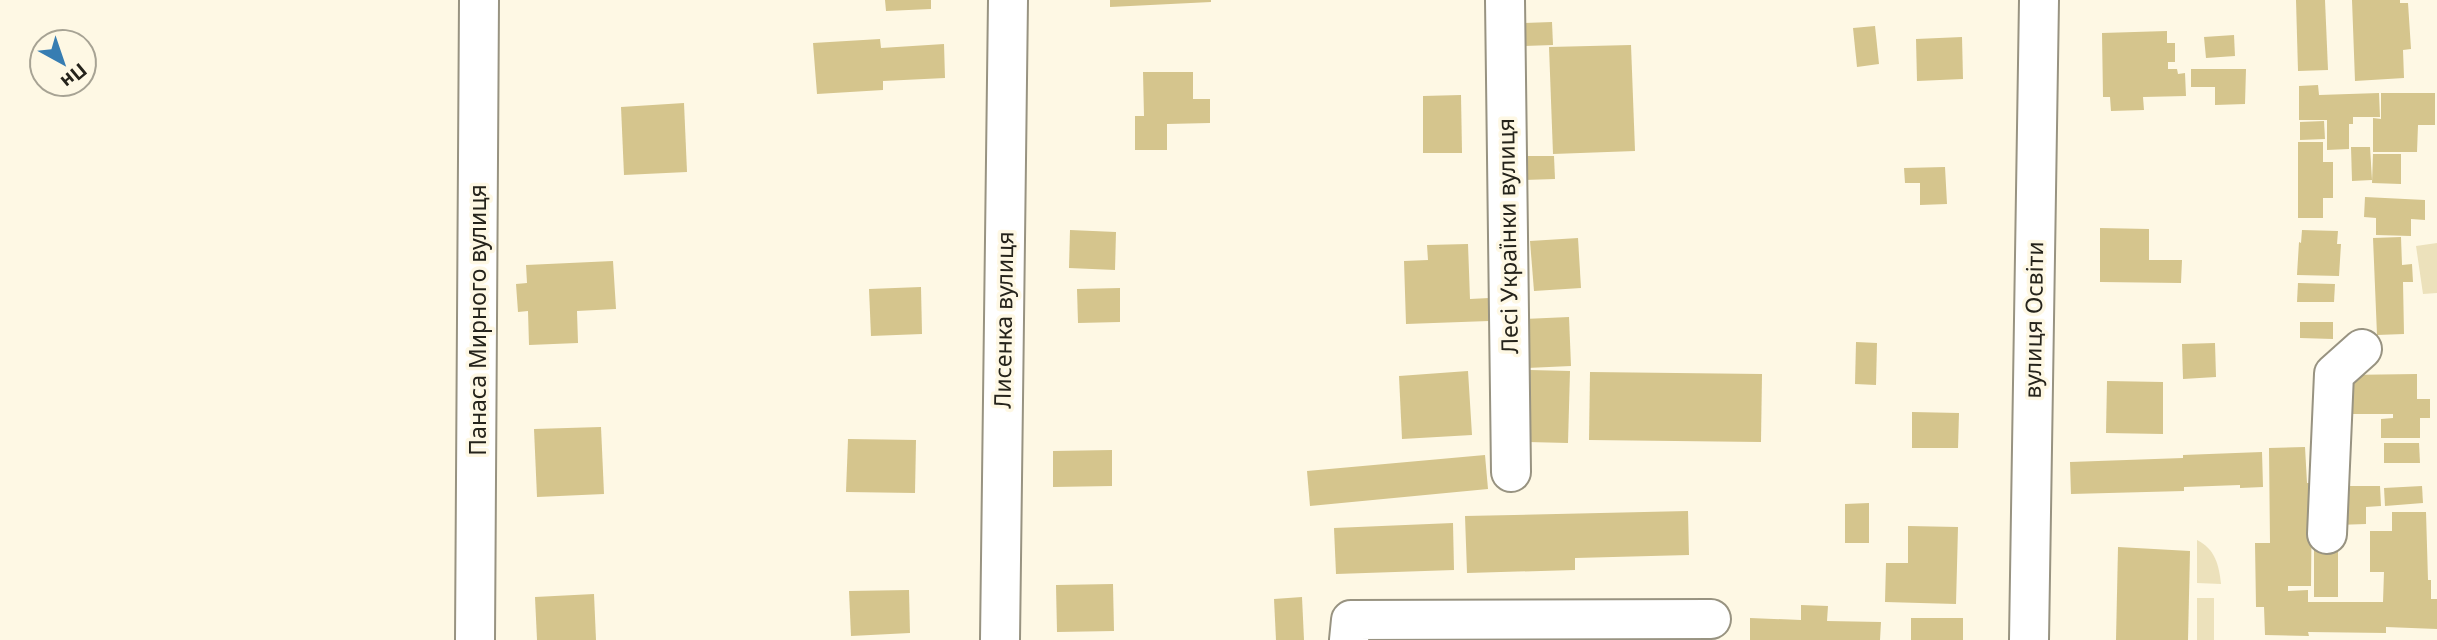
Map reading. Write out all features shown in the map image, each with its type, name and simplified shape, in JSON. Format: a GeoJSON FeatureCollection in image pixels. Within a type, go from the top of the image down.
{"type":"FeatureCollection","features":[{"type":"Feature","properties":{"kind":"street","name":"Панаса Мирного вулиця"},"geometry":{"type":"LineString","coordinates":[[475,640],[479,0]]}},
{"type":"Feature","properties":{"kind":"street","name":"Лисенка вулиця"},"geometry":{"type":"LineString","coordinates":[[1000,640],[1008,0]]}},
{"type":"Feature","properties":{"kind":"street","name":"Лесі Українки вулиця"},"geometry":{"type":"LineString","coordinates":[[1505,0],[1511,472]]}},
{"type":"Feature","properties":{"kind":"street","name":"вулиця Освіти"},"geometry":{"type":"LineString","coordinates":[[2029,640],[2039,0]]}},
{"type":"Feature","properties":{"kind":"street"},"geometry":{"type":"LineString","coordinates":[[2327,534],[2334,374],[2362,349]]}},
{"type":"Feature","properties":{"kind":"street"},"geometry":{"type":"LineString","coordinates":[[1349,640],[1351,620],[1711,619]]}},
{"type":"Feature","properties":{"kind":"shaded area"},"geometry":{"type":"Polygon","coordinates":[[[2437,243],[2437,293],[2423,294],[2416,246],[2437,243]]]}},
{"type":"Feature","properties":{"kind":"shaded area"},"geometry":{"type":"Polygon","coordinates":[[[2197,540],[2208,548],[2215,558],[2221,584],[2197,583],[2197,540]]]}},
{"type":"Feature","properties":{"kind":"shaded area"},"geometry":{"type":"Polygon","coordinates":[[[2197,598],[2214,598],[2214,640],[2197,640],[2197,598]]]}},
{"type":"Feature","properties":{"kind":"building"},"geometry":{"type":"Polygon","coordinates":[[[885,0],[931,0],[931,9],[886,11],[885,0]]]}},
{"type":"Feature","properties":{"kind":"building"},"geometry":{"type":"Polygon","coordinates":[[[1110,0],[1211,0],[1211,2],[1110,7],[1110,0]]]}},
{"type":"Feature","properties":{"kind":"building"},"geometry":{"type":"Polygon","coordinates":[[[2296,0],[2325,0],[2328,70],[2298,71],[2296,0]]]}},
{"type":"Feature","properties":{"kind":"building"},"geometry":{"type":"Polygon","coordinates":[[[2352,0],[2400,0],[2400,3],[2408,3],[2411,49],[2403,50],[2404,78],[2355,81],[2352,0]]]}},
{"type":"Feature","properties":{"kind":"building"},"geometry":{"type":"Polygon","coordinates":[[[1552,22],[1553,45],[1520,46],[1520,23],[1552,22]]]}},
{"type":"Feature","properties":{"kind":"building"},"geometry":{"type":"Polygon","coordinates":[[[1875,26],[1879,64],[1857,67],[1853,28],[1875,26]]]}},
{"type":"Feature","properties":{"kind":"building"},"geometry":{"type":"Polygon","coordinates":[[[2167,31],[2167,43],[2175,43],[2175,62],[2168,62],[2168,69],[2177,69],[2178,74],[2185,73],[2186,96],[2143,97],[2144,110],[2111,111],[2110,97],[2103,97],[2102,33],[2167,31]]]}},
{"type":"Feature","properties":{"kind":"building"},"geometry":{"type":"Polygon","coordinates":[[[2234,35],[2235,56],[2206,58],[2204,37],[2234,35]]]}},
{"type":"Feature","properties":{"kind":"building"},"geometry":{"type":"Polygon","coordinates":[[[1962,37],[1963,79],[1917,81],[1916,39],[1962,37]]]}},
{"type":"Feature","properties":{"kind":"building"},"geometry":{"type":"Polygon","coordinates":[[[880,39],[881,48],[944,44],[945,78],[883,81],[883,90],[817,94],[813,43],[880,39]]]}},
{"type":"Feature","properties":{"kind":"building"},"geometry":{"type":"Polygon","coordinates":[[[1631,45],[1635,151],[1553,154],[1549,47],[1631,45]]]}},
{"type":"Feature","properties":{"kind":"building"},"geometry":{"type":"Polygon","coordinates":[[[2191,69],[2246,69],[2245,104],[2215,105],[2215,87],[2191,87],[2191,69]]]}},
{"type":"Feature","properties":{"kind":"building"},"geometry":{"type":"Polygon","coordinates":[[[1143,72],[1193,72],[1193,99],[1210,99],[1210,123],[1167,124],[1167,150],[1135,150],[1135,116],[1144,116],[1143,72]]]}},
{"type":"Feature","properties":{"kind":"building"},"geometry":{"type":"Polygon","coordinates":[[[2318,85],[2319,95],[2379,93],[2380,117],[2353,117],[2353,124],[2349,124],[2349,149],[2327,150],[2327,120],[2299,120],[2299,86],[2318,85]]]}},
{"type":"Feature","properties":{"kind":"building"},"geometry":{"type":"Polygon","coordinates":[[[2381,93],[2435,93],[2435,125],[2418,125],[2417,152],[2373,152],[2373,118],[2381,119],[2381,93]]]}},
{"type":"Feature","properties":{"kind":"building"},"geometry":{"type":"Polygon","coordinates":[[[1461,95],[1462,153],[1423,153],[1423,96],[1461,95]]]}},
{"type":"Feature","properties":{"kind":"building"},"geometry":{"type":"Polygon","coordinates":[[[684,103],[687,172],[624,175],[621,107],[684,103]]]}},
{"type":"Feature","properties":{"kind":"building"},"geometry":{"type":"Polygon","coordinates":[[[2324,121],[2325,139],[2300,140],[2300,122],[2324,121]]]}},
{"type":"Feature","properties":{"kind":"building"},"geometry":{"type":"Polygon","coordinates":[[[2298,142],[2323,142],[2323,162],[2333,162],[2333,198],[2323,198],[2323,218],[2298,218],[2298,142]]]}},
{"type":"Feature","properties":{"kind":"building"},"geometry":{"type":"Polygon","coordinates":[[[2351,147],[2370,147],[2372,180],[2352,181],[2351,147]]]}},
{"type":"Feature","properties":{"kind":"building"},"geometry":{"type":"Polygon","coordinates":[[[2373,154],[2401,154],[2401,184],[2372,183],[2373,154]]]}},
{"type":"Feature","properties":{"kind":"building"},"geometry":{"type":"Polygon","coordinates":[[[1520,156],[1554,156],[1555,179],[1520,180],[1520,156]]]}},
{"type":"Feature","properties":{"kind":"building"},"geometry":{"type":"Polygon","coordinates":[[[1945,167],[1947,204],[1920,205],[1920,183],[1905,183],[1904,168],[1945,167]]]}},
{"type":"Feature","properties":{"kind":"building"},"geometry":{"type":"Polygon","coordinates":[[[2365,197],[2425,200],[2425,220],[2411,219],[2411,236],[2376,235],[2376,218],[2364,217],[2365,197]]]}},
{"type":"Feature","properties":{"kind":"building"},"geometry":{"type":"Polygon","coordinates":[[[2100,228],[2149,229],[2149,260],[2182,260],[2181,283],[2100,282],[2100,228]]]}},
{"type":"Feature","properties":{"kind":"building"},"geometry":{"type":"Polygon","coordinates":[[[1070,230],[1116,232],[1115,270],[1069,268],[1070,230]]]}},
{"type":"Feature","properties":{"kind":"building"},"geometry":{"type":"Polygon","coordinates":[[[2302,230],[2338,231],[2337,244],[2341,244],[2339,276],[2297,275],[2302,230]]]}},
{"type":"Feature","properties":{"kind":"building"},"geometry":{"type":"Polygon","coordinates":[[[2401,237],[2402,265],[2412,264],[2413,282],[2403,282],[2404,334],[2377,335],[2373,238],[2401,237]]]}},
{"type":"Feature","properties":{"kind":"building"},"geometry":{"type":"Polygon","coordinates":[[[1578,238],[1581,288],[1534,291],[1530,241],[1578,238]]]}},
{"type":"Feature","properties":{"kind":"building"},"geometry":{"type":"Polygon","coordinates":[[[1468,244],[1470,299],[1489,298],[1489,321],[1406,324],[1404,261],[1428,260],[1427,245],[1468,244]]]}},
{"type":"Feature","properties":{"kind":"building"},"geometry":{"type":"Polygon","coordinates":[[[613,261],[616,309],[577,311],[578,343],[529,345],[528,311],[518,312],[516,284],[527,283],[526,265],[613,261]]]}},
{"type":"Feature","properties":{"kind":"building"},"geometry":{"type":"Polygon","coordinates":[[[2298,283],[2335,284],[2334,302],[2297,302],[2298,283]]]}},
{"type":"Feature","properties":{"kind":"building"},"geometry":{"type":"Polygon","coordinates":[[[921,287],[922,334],[871,336],[869,289],[921,287]]]}},
{"type":"Feature","properties":{"kind":"building"},"geometry":{"type":"Polygon","coordinates":[[[1120,288],[1120,322],[1078,323],[1077,289],[1120,288]]]}},
{"type":"Feature","properties":{"kind":"building"},"geometry":{"type":"Polygon","coordinates":[[[1569,317],[1571,366],[1527,368],[1524,319],[1569,317]]]}},
{"type":"Feature","properties":{"kind":"building"},"geometry":{"type":"Polygon","coordinates":[[[2300,322],[2333,322],[2333,339],[2300,338],[2300,322]]]}},
{"type":"Feature","properties":{"kind":"building"},"geometry":{"type":"Polygon","coordinates":[[[1856,342],[1877,343],[1876,385],[1855,384],[1856,342]]]}},
{"type":"Feature","properties":{"kind":"building"},"geometry":{"type":"Polygon","coordinates":[[[2215,343],[2216,377],[2183,379],[2182,344],[2215,343]]]}},
{"type":"Feature","properties":{"kind":"building"},"geometry":{"type":"Polygon","coordinates":[[[1530,370],[1570,371],[1568,443],[1528,442],[1530,370]]]}},
{"type":"Feature","properties":{"kind":"building"},"geometry":{"type":"Polygon","coordinates":[[[1468,371],[1472,435],[1402,439],[1399,376],[1468,371]]]}},
{"type":"Feature","properties":{"kind":"building"},"geometry":{"type":"Polygon","coordinates":[[[1590,372],[1762,374],[1761,442],[1589,440],[1590,372]]]}},
{"type":"Feature","properties":{"kind":"building"},"geometry":{"type":"Polygon","coordinates":[[[2417,374],[2417,399],[2430,399],[2430,418],[2420,418],[2420,438],[2381,438],[2381,419],[2393,418],[2393,414],[2345,414],[2345,375],[2417,374]]]}},
{"type":"Feature","properties":{"kind":"building"},"geometry":{"type":"Polygon","coordinates":[[[2107,381],[2163,382],[2163,434],[2106,433],[2107,381]]]}},
{"type":"Feature","properties":{"kind":"building"},"geometry":{"type":"Polygon","coordinates":[[[1912,412],[1959,413],[1958,448],[1912,448],[1912,412]]]}},
{"type":"Feature","properties":{"kind":"building"},"geometry":{"type":"Polygon","coordinates":[[[601,427],[604,494],[537,497],[534,429],[601,427]]]}},
{"type":"Feature","properties":{"kind":"building"},"geometry":{"type":"Polygon","coordinates":[[[848,439],[916,440],[915,493],[846,492],[848,439]]]}},
{"type":"Feature","properties":{"kind":"building"},"geometry":{"type":"Polygon","coordinates":[[[2384,443],[2419,443],[2420,463],[2384,463],[2384,443]]]}},
{"type":"Feature","properties":{"kind":"building"},"geometry":{"type":"Polygon","coordinates":[[[2305,447],[2307,483],[2312,483],[2311,586],[2288,586],[2288,591],[2308,590],[2308,602],[2383,602],[2384,572],[2370,572],[2370,531],[2392,531],[2392,512],[2426,512],[2428,580],[2431,580],[2431,599],[2437,599],[2437,629],[2386,627],[2386,633],[2308,632],[2309,636],[2265,635],[2264,607],[2256,607],[2255,543],[2270,543],[2269,448],[2305,447]]]}},
{"type":"Feature","properties":{"kind":"building"},"geometry":{"type":"Polygon","coordinates":[[[1112,450],[1112,486],[1053,487],[1053,451],[1112,450]]]}},
{"type":"Feature","properties":{"kind":"building"},"geometry":{"type":"Polygon","coordinates":[[[2262,452],[2263,487],[2184,487],[2184,491],[2071,494],[2070,462],[2262,452]]]}},
{"type":"Feature","properties":{"kind":"building"},"geometry":{"type":"Polygon","coordinates":[[[1485,455],[1488,489],[1310,506],[1307,471],[1485,455]]]}},
{"type":"Feature","properties":{"kind":"building"},"geometry":{"type":"Polygon","coordinates":[[[2347,486],[2380,486],[2381,506],[2366,507],[2366,524],[2337,525],[2337,506],[2348,506],[2347,486]]]}},
{"type":"Feature","properties":{"kind":"building"},"geometry":{"type":"Polygon","coordinates":[[[2422,486],[2423,503],[2385,506],[2384,488],[2422,486]]]}},
{"type":"Feature","properties":{"kind":"building"},"geometry":{"type":"Polygon","coordinates":[[[1869,503],[1869,543],[1845,543],[1845,504],[1869,503]]]}},
{"type":"Feature","properties":{"kind":"building"},"geometry":{"type":"Polygon","coordinates":[[[1688,511],[1689,555],[1575,558],[1575,570],[1467,573],[1465,516],[1688,511]]]}},
{"type":"Feature","properties":{"kind":"building"},"geometry":{"type":"Polygon","coordinates":[[[1453,523],[1454,570],[1336,574],[1334,528],[1453,523]]]}},
{"type":"Feature","properties":{"kind":"building"},"geometry":{"type":"Polygon","coordinates":[[[1908,526],[1958,527],[1956,604],[1885,602],[1886,563],[1908,563],[1908,526]]]}},
{"type":"Feature","properties":{"kind":"building"},"geometry":{"type":"Polygon","coordinates":[[[2314,545],[2338,545],[2338,597],[2314,597],[2314,545]]]}},
{"type":"Feature","properties":{"kind":"building"},"geometry":{"type":"Polygon","coordinates":[[[2118,547],[2190,551],[2188,640],[2116,640],[2118,547]]]}},
{"type":"Feature","properties":{"kind":"building"},"geometry":{"type":"Polygon","coordinates":[[[1113,584],[1114,631],[1057,632],[1056,585],[1113,584]]]}},
{"type":"Feature","properties":{"kind":"building"},"geometry":{"type":"Polygon","coordinates":[[[909,590],[910,633],[851,636],[849,591],[909,590]]]}},
{"type":"Feature","properties":{"kind":"building"},"geometry":{"type":"Polygon","coordinates":[[[594,594],[596,640],[537,640],[535,597],[594,594]]]}},
{"type":"Feature","properties":{"kind":"building"},"geometry":{"type":"Polygon","coordinates":[[[1302,597],[1304,640],[1276,640],[1274,599],[1302,597]]]}},
{"type":"Feature","properties":{"kind":"building"},"geometry":{"type":"Polygon","coordinates":[[[1801,605],[1828,606],[1827,621],[1881,622],[1880,640],[1750,640],[1750,618],[1801,620],[1801,605]]]}},
{"type":"Feature","properties":{"kind":"building"},"geometry":{"type":"Polygon","coordinates":[[[1911,618],[1963,618],[1963,640],[1911,640],[1911,618]]]}}]}
